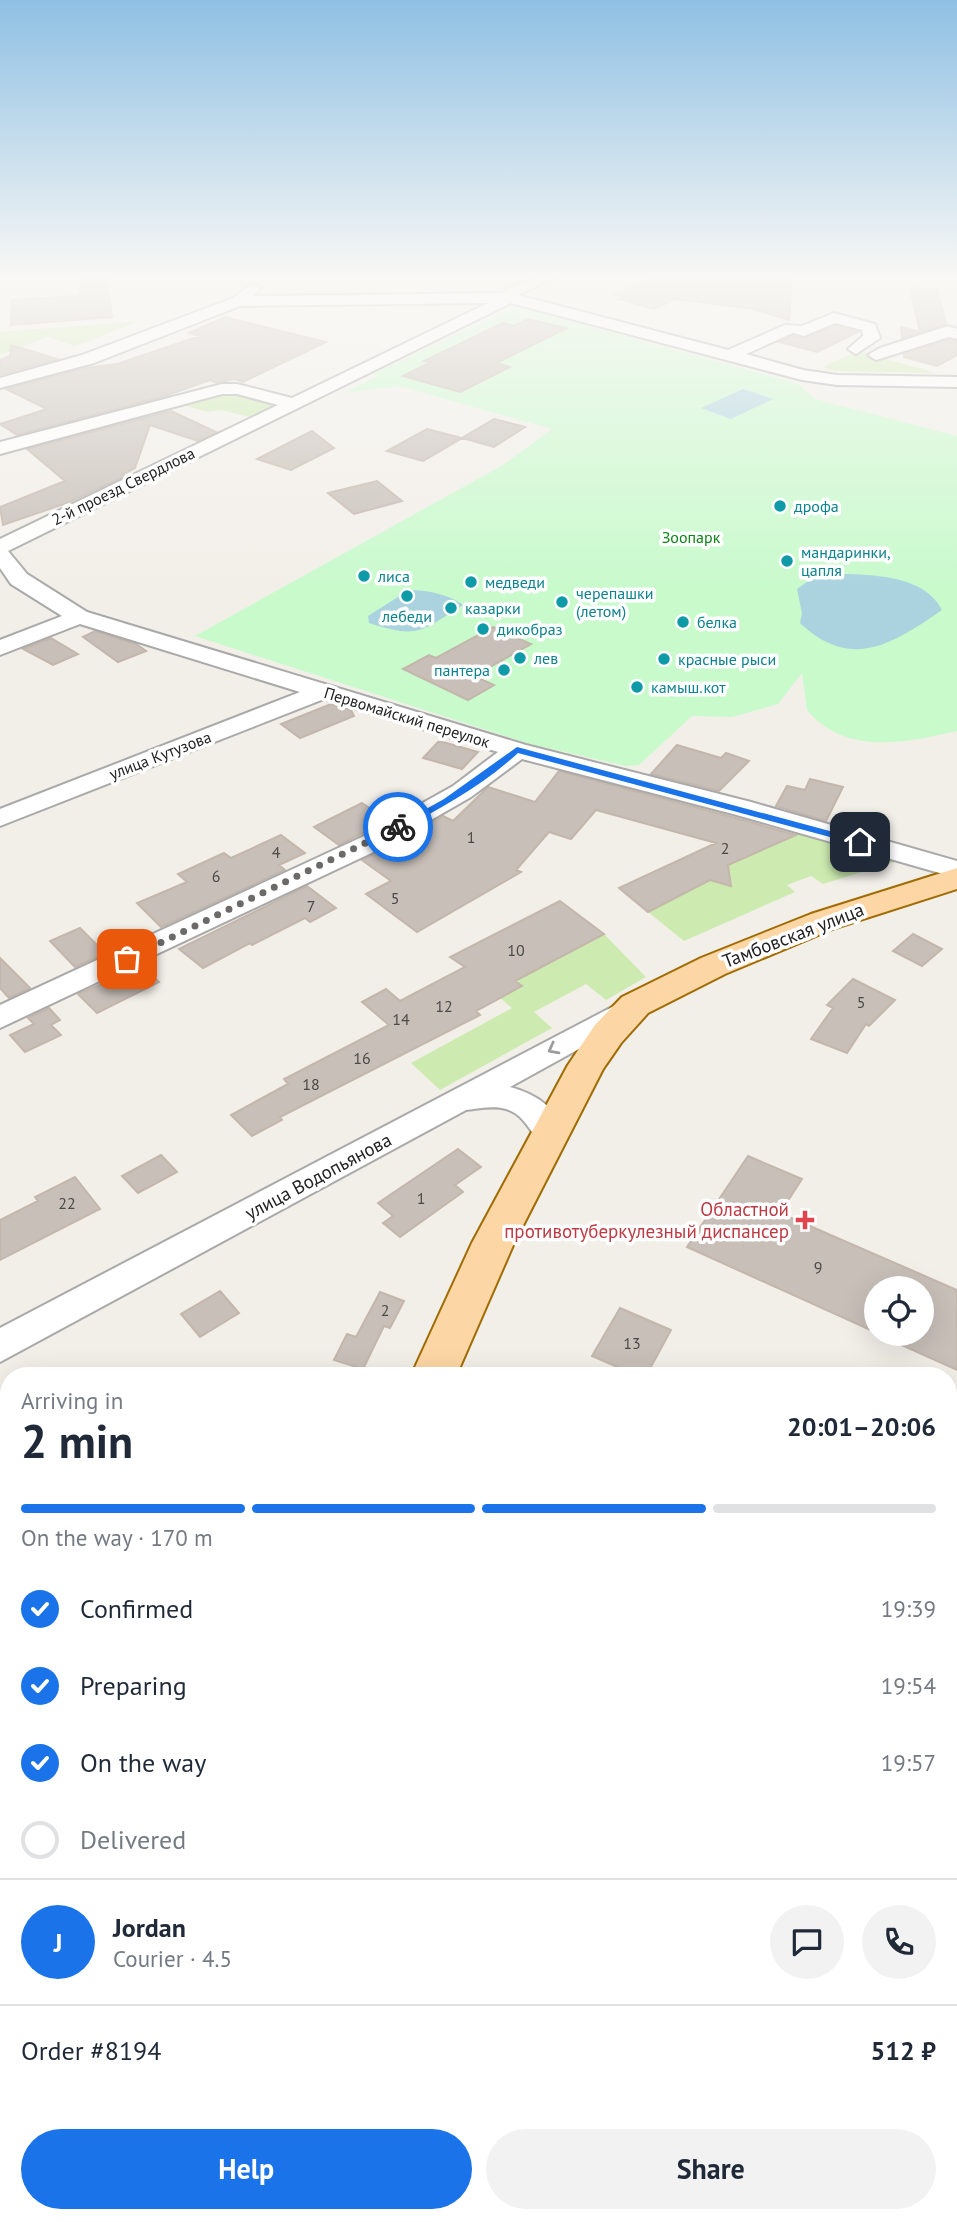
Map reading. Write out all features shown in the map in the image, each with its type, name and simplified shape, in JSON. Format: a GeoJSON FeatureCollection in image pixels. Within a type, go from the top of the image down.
{"type":"FeatureCollection","features":[{"type":"Feature","properties":{"kind":"main road","name":"Тамбовская улица"},"geometry":{"type":"LineString","coordinates":[[635,1005],[713,966],[822,921],[957,878]]}},
{"type":"Feature","properties":{"kind":"main road"},"geometry":{"type":"LineString","coordinates":[[437,1367],[493,1243],[587,1065],[608,1034],[635,1005]]}},
{"type":"Feature","properties":{"kind":"street","name":"2-й проезд Свердлова"},"geometry":{"type":"LineString","coordinates":[[0,547],[337,382]]}},
{"type":"Feature","properties":{"kind":"street"},"geometry":{"type":"LineString","coordinates":[[0,448],[222,389],[237,389],[293,403]]}},
{"type":"Feature","properties":{"kind":"street","name":"Первомайский переулок"},"geometry":{"type":"LineString","coordinates":[[0,554],[10,583],[79,617],[517,750],[742,808],[957,870]]}},
{"type":"Feature","properties":{"kind":"street"},"geometry":{"type":"LineString","coordinates":[[0,648],[79,617]]}},
{"type":"Feature","properties":{"kind":"street","name":"улица Кутузова"},"geometry":{"type":"LineString","coordinates":[[0,818],[321,692]]}},
{"type":"Feature","properties":{"kind":"street"},"geometry":{"type":"LineString","coordinates":[[0,1017],[346,855],[447,801],[495,770],[517,750]]}},
{"type":"Feature","properties":{"kind":"street","name":"улица Водопьянова"},"geometry":{"type":"LineString","coordinates":[[0,1346],[635,1005]]}},
{"type":"Feature","properties":{"kind":"street"},"geometry":{"type":"LineString","coordinates":[[457,1101],[503,1095],[522,1101],[534,1110],[551,1134]]}},
{"type":"Feature","properties":{"kind":"green space","name":"Зоопарк"},"geometry":{"type":"Polygon","coordinates":[[[366,382],[790,382],[798,384],[815,399],[957,436],[957,731],[897,742],[858,740],[840,734],[823,725],[807,710],[802,673],[778,704],[732,717],[692,716],[639,765],[626,766],[530,744],[195,636],[503,465],[552,429],[399,386],[343,393],[366,382]]]}},
{"type":"Feature","properties":{"kind":"green space"},"geometry":{"type":"Polygon","coordinates":[[[221,392],[276,405],[250,417],[221,410],[208,412],[179,404],[221,392]]]}},
{"type":"Feature","properties":{"kind":"green space"},"geometry":{"type":"Polygon","coordinates":[[[802,832],[895,862],[823,884],[811,876],[787,885],[795,892],[684,941],[648,912],[710,880],[723,884],[730,882],[718,869],[802,832]]]}},
{"type":"Feature","properties":{"kind":"green space"},"geometry":{"type":"Polygon","coordinates":[[[604,934],[646,977],[606,1000],[586,984],[534,1012],[552,1028],[440,1090],[411,1063],[512,1008],[500,998],[521,987],[515,981],[604,934]]]}},
{"type":"Feature","properties":{"kind":"water"},"geometry":{"type":"Polygon","coordinates":[[[743,389],[773,399],[731,419],[701,408],[743,389]]]}},
{"type":"Feature","properties":{"kind":"water"},"geometry":{"type":"Polygon","coordinates":[[[827,574],[858,574],[907,582],[922,589],[942,610],[889,642],[855,649],[837,646],[819,638],[800,623],[802,613],[797,589],[808,581],[827,574]]]}},
{"type":"Feature","properties":{"kind":"water"},"geometry":{"type":"Polygon","coordinates":[[[409,590],[437,593],[463,605],[419,630],[399,631],[369,623],[368,616],[409,590]]]}},
{"type":"Feature","properties":{"kind":"building"},"geometry":{"type":"Polygon","coordinates":[[[34,382],[205,382],[165,396],[17,435],[0,424],[47,409],[6,389],[34,382]]]}},
{"type":"Feature","properties":{"kind":"building"},"geometry":{"type":"Polygon","coordinates":[[[423,382],[481,382],[460,392],[423,382]]]}},
{"type":"Feature","properties":{"kind":"building"},"geometry":{"type":"Polygon","coordinates":[[[171,411],[216,432],[198,441],[150,425],[135,468],[122,475],[125,476],[67,503],[3,525],[0,507],[65,481],[27,449],[171,411]]]}},
{"type":"Feature","properties":{"kind":"building"},"geometry":{"type":"Polygon","coordinates":[[[494,419],[525,427],[494,447],[462,438],[494,419]]]}},
{"type":"Feature","properties":{"kind":"building"},"geometry":{"type":"Polygon","coordinates":[[[427,429],[462,438],[423,461],[387,451],[427,429]]]}},
{"type":"Feature","properties":{"kind":"building"},"geometry":{"type":"Polygon","coordinates":[[[312,431],[334,448],[291,470],[257,459],[312,431]]]}},
{"type":"Feature","properties":{"kind":"building"},"geometry":{"type":"Polygon","coordinates":[[[377,481],[402,501],[354,514],[328,493],[377,481]]]}},
{"type":"Feature","properties":{"kind":"building"},"geometry":{"type":"Polygon","coordinates":[[[493,627],[531,644],[474,676],[494,685],[468,700],[403,669],[429,655],[436,658],[493,627]]]}},
{"type":"Feature","properties":{"kind":"building"},"geometry":{"type":"Polygon","coordinates":[[[95,631],[136,644],[146,651],[118,662],[83,637],[95,631]]]}},
{"type":"Feature","properties":{"kind":"building"},"geometry":{"type":"Polygon","coordinates":[[[51,638],[78,654],[53,665],[23,649],[51,638]]]}},
{"type":"Feature","properties":{"kind":"building"},"geometry":{"type":"Polygon","coordinates":[[[331,704],[351,710],[354,716],[300,738],[281,724],[331,704]]]}},
{"type":"Feature","properties":{"kind":"building"},"geometry":{"type":"Polygon","coordinates":[[[438,742],[478,752],[462,769],[423,758],[438,742]]]}},
{"type":"Feature","properties":{"kind":"building"},"geometry":{"type":"Polygon","coordinates":[[[677,745],[721,758],[726,753],[749,761],[719,791],[651,774],[677,745]]]}},
{"type":"Feature","properties":{"kind":"building"},"geometry":{"type":"Polygon","coordinates":[[[559,771],[796,835],[728,865],[731,886],[710,880],[648,912],[619,888],[716,843],[596,810],[571,839],[549,832],[516,870],[521,872],[417,932],[366,894],[391,881],[362,860],[443,816],[453,821],[488,787],[535,802],[559,771]]]}},
{"type":"Feature","properties":{"kind":"building"},"geometry":{"type":"Polygon","coordinates":[[[810,779],[843,787],[826,821],[776,806],[787,786],[805,790],[810,779]]]}},
{"type":"Feature","properties":{"kind":"building"},"geometry":{"type":"Polygon","coordinates":[[[362,803],[388,820],[339,845],[314,827],[362,803]]]}},
{"type":"Feature","properties":{"kind":"building"},"geometry":{"type":"Polygon","coordinates":[[[281,835],[305,853],[279,865],[285,870],[161,927],[137,903],[187,882],[178,874],[224,853],[231,858],[281,835]]]}},
{"type":"Feature","properties":{"kind":"building"},"geometry":{"type":"Polygon","coordinates":[[[307,886],[336,908],[310,922],[305,918],[203,968],[179,949],[307,886]]]}},
{"type":"Feature","properties":{"kind":"building"},"geometry":{"type":"Polygon","coordinates":[[[560,901],[604,934],[515,981],[522,986],[476,1011],[480,1015],[280,1117],[282,1120],[252,1136],[231,1115],[288,1084],[284,1079],[389,1025],[362,1002],[386,989],[400,1001],[465,967],[450,957],[560,901]]]}},
{"type":"Feature","properties":{"kind":"building"},"geometry":{"type":"Polygon","coordinates":[[[80,928],[105,953],[75,967],[50,941],[80,928]]]}},
{"type":"Feature","properties":{"kind":"building"},"geometry":{"type":"Polygon","coordinates":[[[913,934],[942,949],[922,966],[893,951],[913,934]]]}},
{"type":"Feature","properties":{"kind":"building"},"geometry":{"type":"Polygon","coordinates":[[[0,958],[30,988],[9,998],[0,988],[0,958]]]}},
{"type":"Feature","properties":{"kind":"building"},"geometry":{"type":"Polygon","coordinates":[[[142,967],[159,982],[97,1013],[78,994],[142,967]]]}},
{"type":"Feature","properties":{"kind":"building"},"geometry":{"type":"Polygon","coordinates":[[[853,979],[895,1000],[869,1026],[866,1024],[847,1053],[811,1039],[833,1008],[827,1005],[853,979]]]}},
{"type":"Feature","properties":{"kind":"building"},"geometry":{"type":"Polygon","coordinates":[[[49,1008],[60,1020],[51,1025],[61,1035],[25,1052],[10,1035],[34,1024],[28,1018],[49,1008]]]}},
{"type":"Feature","properties":{"kind":"building"},"geometry":{"type":"Polygon","coordinates":[[[458,1149],[481,1167],[455,1185],[463,1192],[400,1237],[383,1223],[393,1216],[378,1203],[458,1149]]]}},
{"type":"Feature","properties":{"kind":"building"},"geometry":{"type":"Polygon","coordinates":[[[161,1155],[177,1172],[138,1193],[122,1176],[161,1155]]]}},
{"type":"Feature","properties":{"kind":"building"},"geometry":{"type":"Polygon","coordinates":[[[748,1156],[802,1179],[780,1213],[925,1276],[864,1276],[864,1327],[687,1247],[748,1156]]]}},
{"type":"Feature","properties":{"kind":"building"},"geometry":{"type":"Polygon","coordinates":[[[75,1177],[100,1209],[0,1260],[0,1220],[38,1201],[35,1197],[75,1177]]]}},
{"type":"Feature","properties":{"kind":"building"},"geometry":{"type":"Polygon","coordinates":[[[934,1280],[957,1290],[957,1367],[950,1367],[904,1346],[934,1346],[934,1280]]]}},
{"type":"Feature","properties":{"kind":"building"},"geometry":{"type":"Polygon","coordinates":[[[220,1291],[239,1313],[200,1337],[181,1314],[220,1291]]]}},
{"type":"Feature","properties":{"kind":"building"},"geometry":{"type":"Polygon","coordinates":[[[380,1292],[404,1301],[390,1328],[384,1326],[364,1367],[334,1360],[347,1334],[356,1337],[380,1292]]]}},
{"type":"Feature","properties":{"kind":"building"},"geometry":{"type":"Polygon","coordinates":[[[620,1308],[671,1330],[651,1367],[617,1367],[592,1356],[620,1308]]]}},
{"type":"Feature","properties":{"kind":"way so far"},"geometry":{"type":"LineString","coordinates":[[127,959],[346,855],[398,827]]}},
{"type":"Feature","properties":{"kind":"place","name":"дрофа"},"geometry":{"type":"Point","coordinates":[780,506]}},
{"type":"Feature","properties":{"kind":"place","name":"мандаринки, цапля"},"geometry":{"type":"Point","coordinates":[787,561]}},
{"type":"Feature","properties":{"kind":"place","name":"лиса"},"geometry":{"type":"Point","coordinates":[364,576]}},
{"type":"Feature","properties":{"kind":"place","name":"медведи"},"geometry":{"type":"Point","coordinates":[471,582]}},
{"type":"Feature","properties":{"kind":"place","name":"лебеди"},"geometry":{"type":"Point","coordinates":[407,596]}},
{"type":"Feature","properties":{"kind":"place","name":"черепашки (летом)"},"geometry":{"type":"Point","coordinates":[562,602]}},
{"type":"Feature","properties":{"kind":"place","name":"казарки"},"geometry":{"type":"Point","coordinates":[451,608]}},
{"type":"Feature","properties":{"kind":"place","name":"белка"},"geometry":{"type":"Point","coordinates":[683,622]}},
{"type":"Feature","properties":{"kind":"place","name":"дикобраз"},"geometry":{"type":"Point","coordinates":[483,629]}},
{"type":"Feature","properties":{"kind":"place","name":"лев"},"geometry":{"type":"Point","coordinates":[520,658]}},
{"type":"Feature","properties":{"kind":"place","name":"красные рыси"},"geometry":{"type":"Point","coordinates":[664,659]}},
{"type":"Feature","properties":{"kind":"place","name":"пантера"},"geometry":{"type":"Point","coordinates":[504,670]}},
{"type":"Feature","properties":{"kind":"place","name":"камыш.кот"},"geometry":{"type":"Point","coordinates":[637,687]}},
{"type":"Feature","properties":{"kind":"place","name":"Областной противотуберкулезный диспансер"},"geometry":{"type":"Point","coordinates":[805,1220]}},
{"type":"Feature","properties":{"kind":"route"},"geometry":{"type":"LineString","coordinates":[[398,827],[447,801],[495,770],[517,750],[742,808],[860,842]]}}]}
